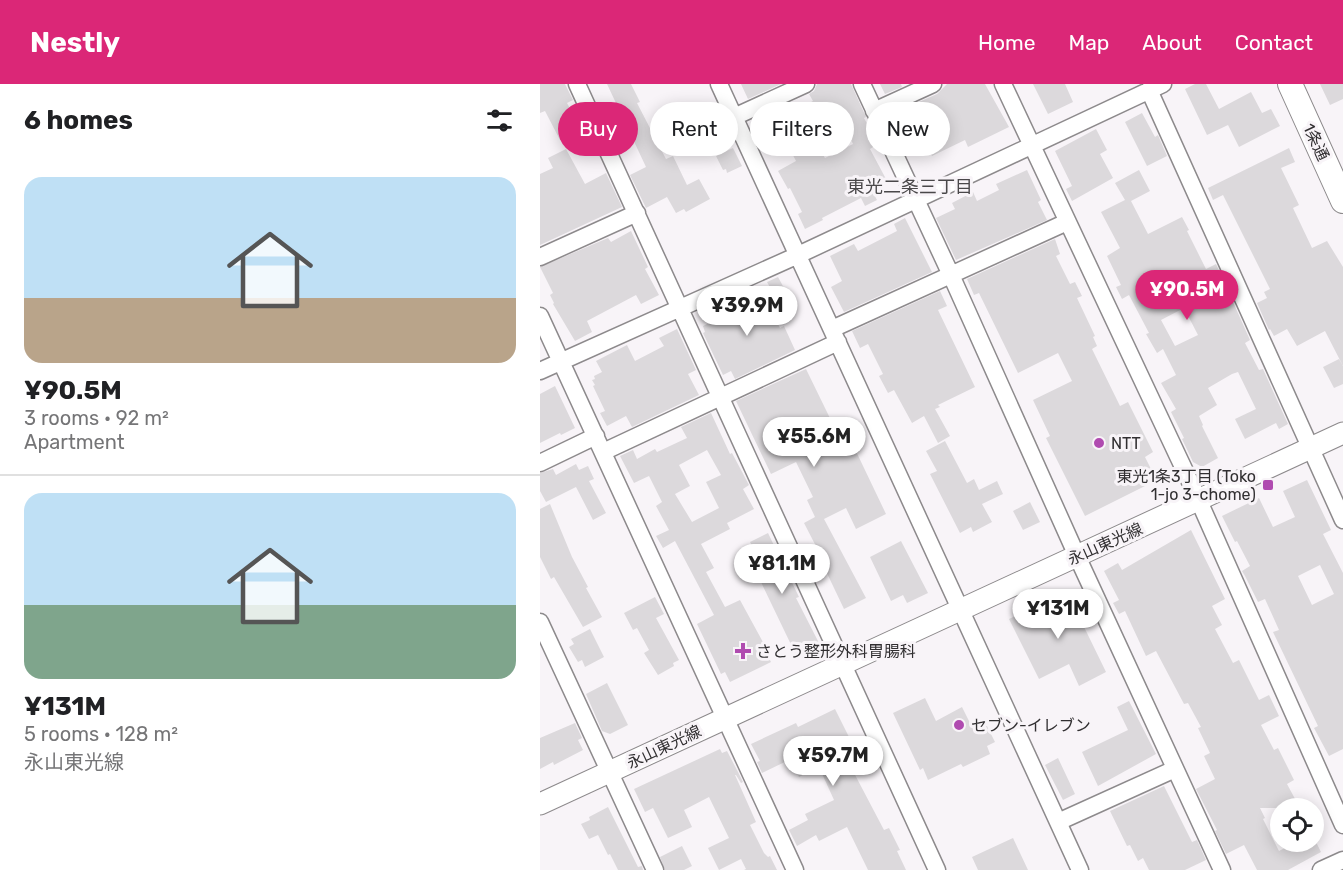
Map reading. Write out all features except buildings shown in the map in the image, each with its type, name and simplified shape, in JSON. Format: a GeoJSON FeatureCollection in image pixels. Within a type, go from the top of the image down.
{"type":"FeatureCollection","features":[{"type":"Feature","properties":{"kind":"main road","name":"1条通"},"geometry":{"type":"LineString","coordinates":[[1290,84],[1343,201]]}},
{"type":"Feature","properties":{"kind":"street"},"geometry":{"type":"LineString","coordinates":[[577,84],[937,870]]}},
{"type":"Feature","properties":{"kind":"street"},"geometry":{"type":"LineString","coordinates":[[718,84],[727,102]]}},
{"type":"Feature","properties":{"kind":"street"},"geometry":{"type":"LineString","coordinates":[[738,115],[806,84]]}},
{"type":"Feature","properties":{"kind":"street"},"geometry":{"type":"LineString","coordinates":[[862,84],[870,102]]}},
{"type":"Feature","properties":{"kind":"street"},"geometry":{"type":"LineString","coordinates":[[894,102],[933,84]]}},
{"type":"Feature","properties":{"kind":"street"},"geometry":{"type":"LineString","coordinates":[[1003,84],[1199,501],[1343,825]]}},
{"type":"Feature","properties":{"kind":"street"},"geometry":{"type":"LineString","coordinates":[[540,371],[796,256],[1156,87],[1343,520]]}},
{"type":"Feature","properties":{"kind":"street"},"geometry":{"type":"LineString","coordinates":[[738,126],[1080,870]]}},
{"type":"Feature","properties":{"kind":"street"},"geometry":{"type":"LineString","coordinates":[[895,156],[1222,870]]}},
{"type":"Feature","properties":{"kind":"street"},"geometry":{"type":"LineString","coordinates":[[540,257],[637,213]]}},
{"type":"Feature","properties":{"kind":"street"},"geometry":{"type":"LineString","coordinates":[[603,452],[721,397],[951,275],[1067,222]]}},
{"type":"Feature","properties":{"kind":"street"},"geometry":{"type":"LineString","coordinates":[[540,316],[795,870]]}},
{"type":"Feature","properties":{"kind":"street","name":"永山東光線"},"geometry":{"type":"LineString","coordinates":[[540,804],[1343,434]]}},
{"type":"Feature","properties":{"kind":"street"},"geometry":{"type":"LineString","coordinates":[[540,463],[596,436]]}},
{"type":"Feature","properties":{"kind":"street"},"geometry":{"type":"LineString","coordinates":[[540,622],[655,870]]}},
{"type":"Feature","properties":{"kind":"street"},"geometry":{"type":"LineString","coordinates":[[1059,822],[1175,769]]}},
{"type":"Feature","properties":{"kind":"street"},"geometry":{"type":"LineString","coordinates":[[1321,870],[1343,860]]}},
{"type":"Feature","properties":{"kind":"place","name":"NTT"},"geometry":{"type":"Point","coordinates":[1099,443]}},
{"type":"Feature","properties":{"kind":"place","name":"東光1条3丁目 (Toko 1-jo 3-chome)"},"geometry":{"type":"Point","coordinates":[1268,485]}},
{"type":"Feature","properties":{"kind":"place","name":"さとう整形外科胃腸科"},"geometry":{"type":"Point","coordinates":[743,651]}},
{"type":"Feature","properties":{"kind":"place","name":"セブン-イレブン"},"geometry":{"type":"Point","coordinates":[959,725]}},
{"type":"Feature","properties":{"kind":"district","name":"東光二条三丁目"},"geometry":{"type":"Point","coordinates":[910,187]}}]}
